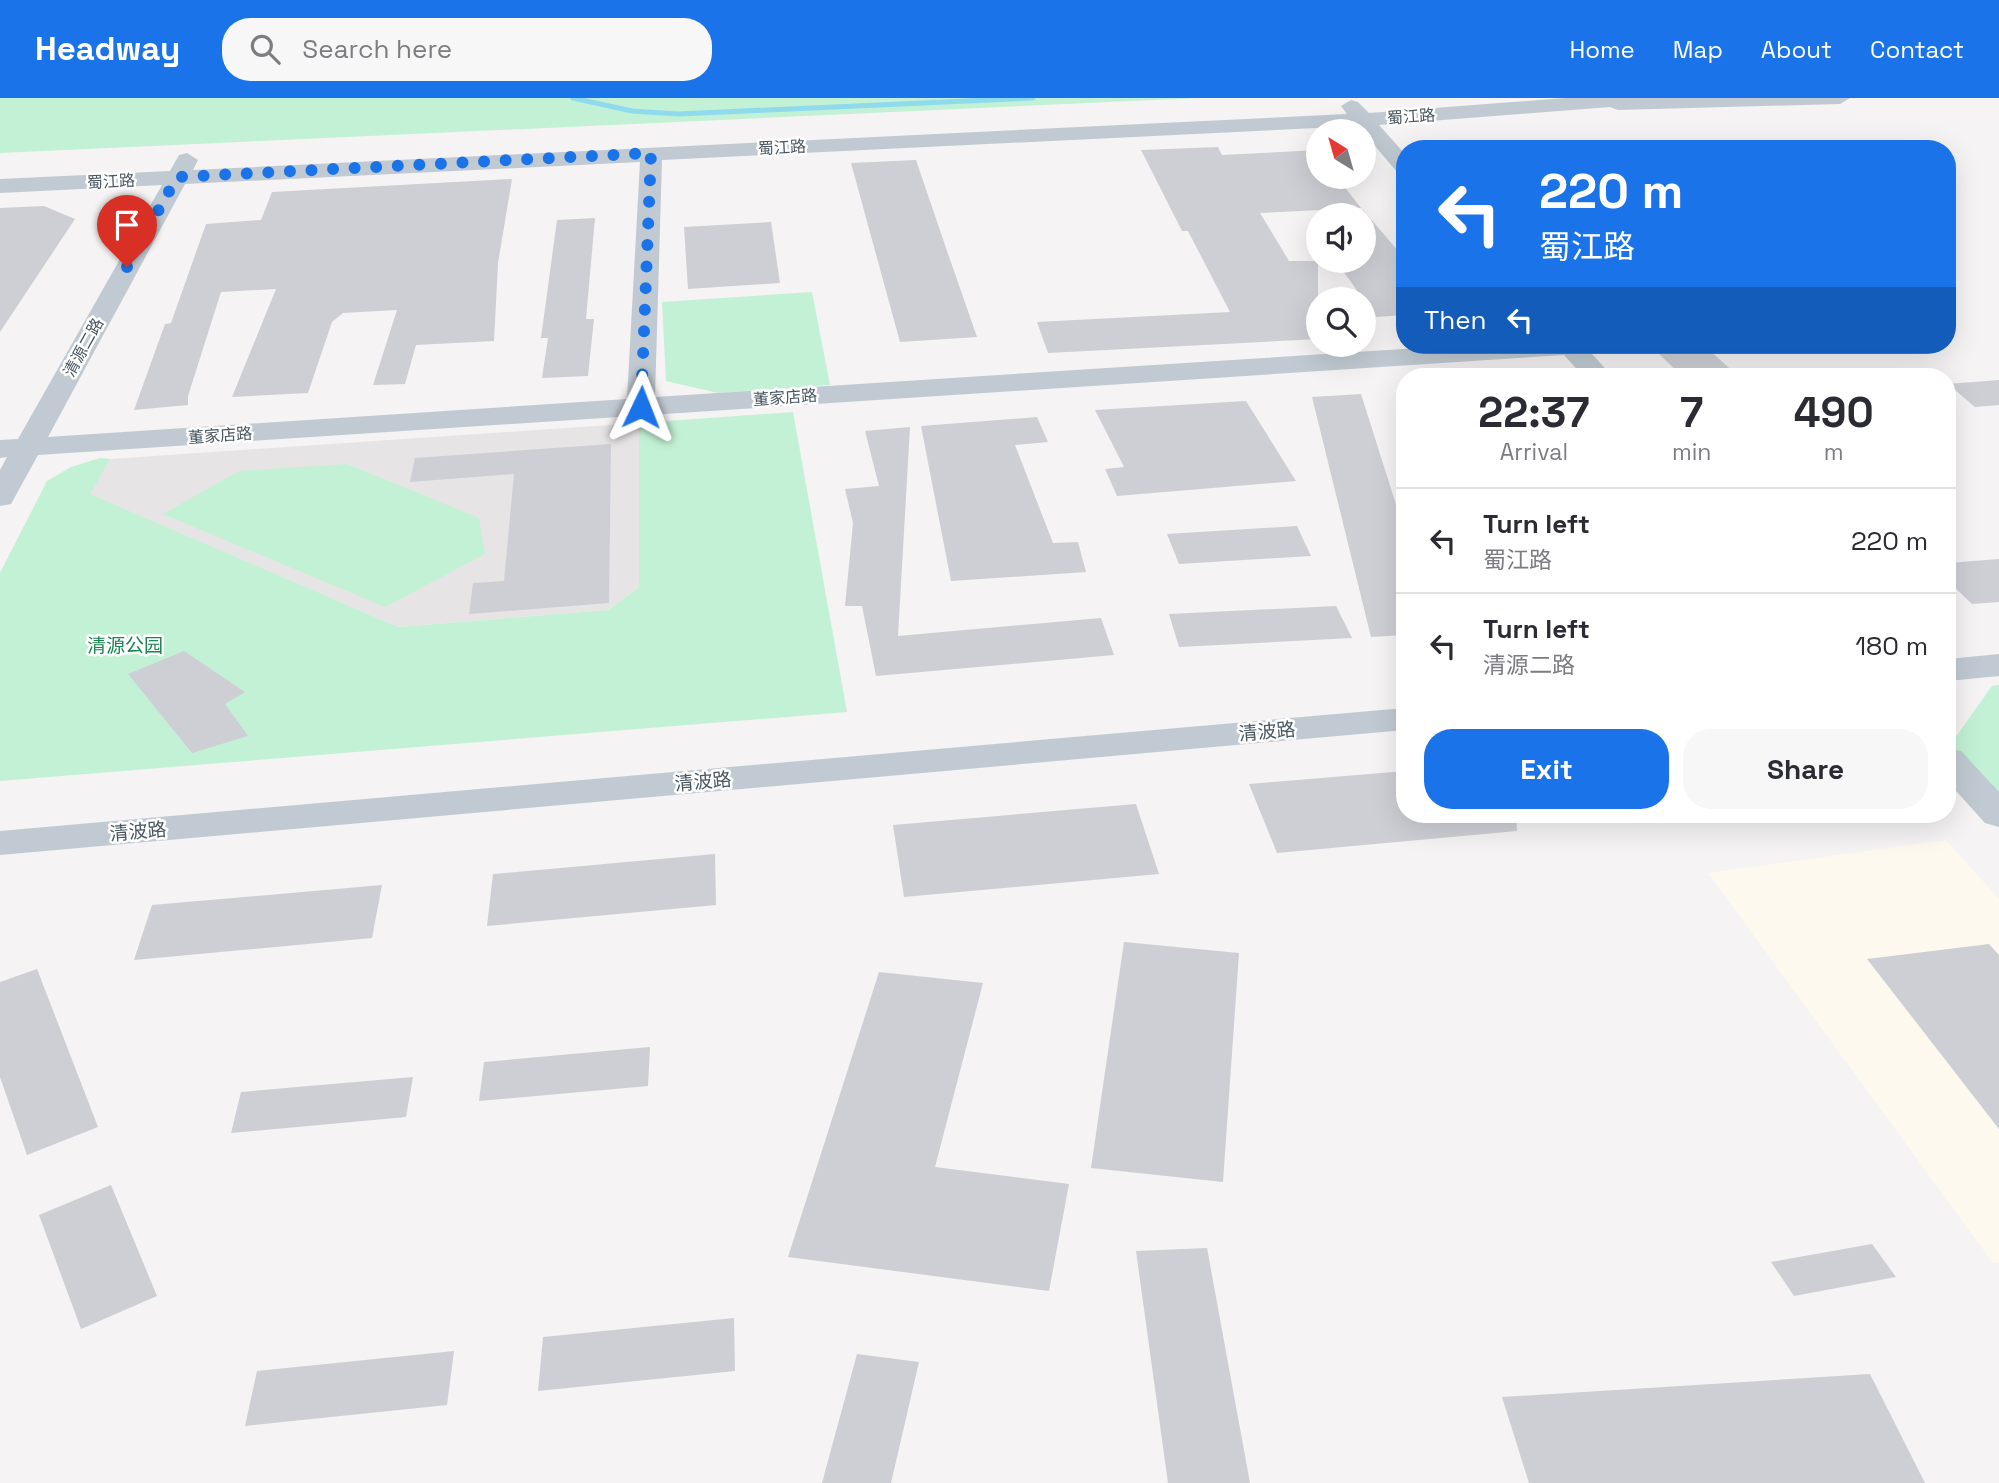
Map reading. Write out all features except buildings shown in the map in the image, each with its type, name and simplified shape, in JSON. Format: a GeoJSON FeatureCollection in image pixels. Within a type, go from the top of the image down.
{"type":"FeatureCollection","features":[{"type":"Feature","properties":{"kind":"street","name":"蜀江路"},"geometry":{"type":"LineString","coordinates":[[0,169],[182,169],[651,153],[1356,113],[1498,98]]}},
{"type":"Feature","properties":{"kind":"street","name":"蜀江路"},"geometry":{"type":"LineString","coordinates":[[1563,105],[1644,98]]}},
{"type":"Feature","properties":{"kind":"street","name":"蜀江路"},"geometry":{"type":"LineString","coordinates":[[0,186],[182,169],[1356,113],[1840,98]]}},
{"type":"Feature","properties":{"kind":"street"},"geometry":{"type":"LineString","coordinates":[[1356,113],[1396,157]]}},
{"type":"Feature","properties":{"kind":"street"},"geometry":{"type":"LineString","coordinates":[[641,407],[651,153]]}},
{"type":"Feature","properties":{"kind":"street","name":"清源二路"},"geometry":{"type":"LineString","coordinates":[[0,497],[14,448],[182,169]]}},
{"type":"Feature","properties":{"kind":"street","name":"董家店路"},"geometry":{"type":"LineString","coordinates":[[14,448],[1435,354]]}},
{"type":"Feature","properties":{"kind":"street"},"geometry":{"type":"LineString","coordinates":[[1578,354],[1591,368]]}},
{"type":"Feature","properties":{"kind":"street"},"geometry":{"type":"LineString","coordinates":[[1956,669],[1999,665]]}},
{"type":"Feature","properties":{"kind":"street","name":"清波路"},"geometry":{"type":"LineString","coordinates":[[0,843],[1396,720]]}},
{"type":"Feature","properties":{"kind":"street"},"geometry":{"type":"LineString","coordinates":[[1956,768],[1999,815]]}},
{"type":"Feature","properties":{"kind":"shaded area"},"geometry":{"type":"Polygon","coordinates":[[[639,423],[639,587],[608,610],[398,627],[89,494],[110,459],[639,423]]]}},
{"type":"Feature","properties":{"kind":"shaded area"},"geometry":{"type":"Polygon","coordinates":[[[1946,840],[1999,899],[1999,1263],[1993,1263],[1708,873],[1946,840]]]}},
{"type":"Feature","properties":{"kind":"green space"},"geometry":{"type":"Polygon","coordinates":[[[0,98],[1197,98],[0,153],[0,98]]]}},
{"type":"Feature","properties":{"kind":"green space"},"geometry":{"type":"Polygon","coordinates":[[[812,292],[830,385],[718,393],[666,381],[662,302],[812,292]]]}},
{"type":"Feature","properties":{"kind":"green space","name":"清源公园"},"geometry":{"type":"Polygon","coordinates":[[[793,412],[847,712],[0,781],[0,573],[47,481],[71,467],[100,458],[110,459],[90,494],[398,627],[608,610],[639,587],[639,423],[793,412]]]}},
{"type":"Feature","properties":{"kind":"green space"},"geometry":{"type":"Polygon","coordinates":[[[347,464],[479,518],[485,554],[385,607],[163,514],[239,471],[347,464]]]}},
{"type":"Feature","properties":{"kind":"green space"},"geometry":{"type":"Polygon","coordinates":[[[1999,685],[1999,794],[1956,751],[1956,737],[1992,686],[1999,685]]]}},
{"type":"Feature","properties":{"kind":"waterway"},"geometry":{"type":"LineString","coordinates":[[573,98],[632,111],[678,114],[1033,98]]}},
{"type":"Feature","properties":{"kind":"route"},"geometry":{"type":"LineString","coordinates":[[127,267],[177,177],[651,153],[641,407]]}}]}
